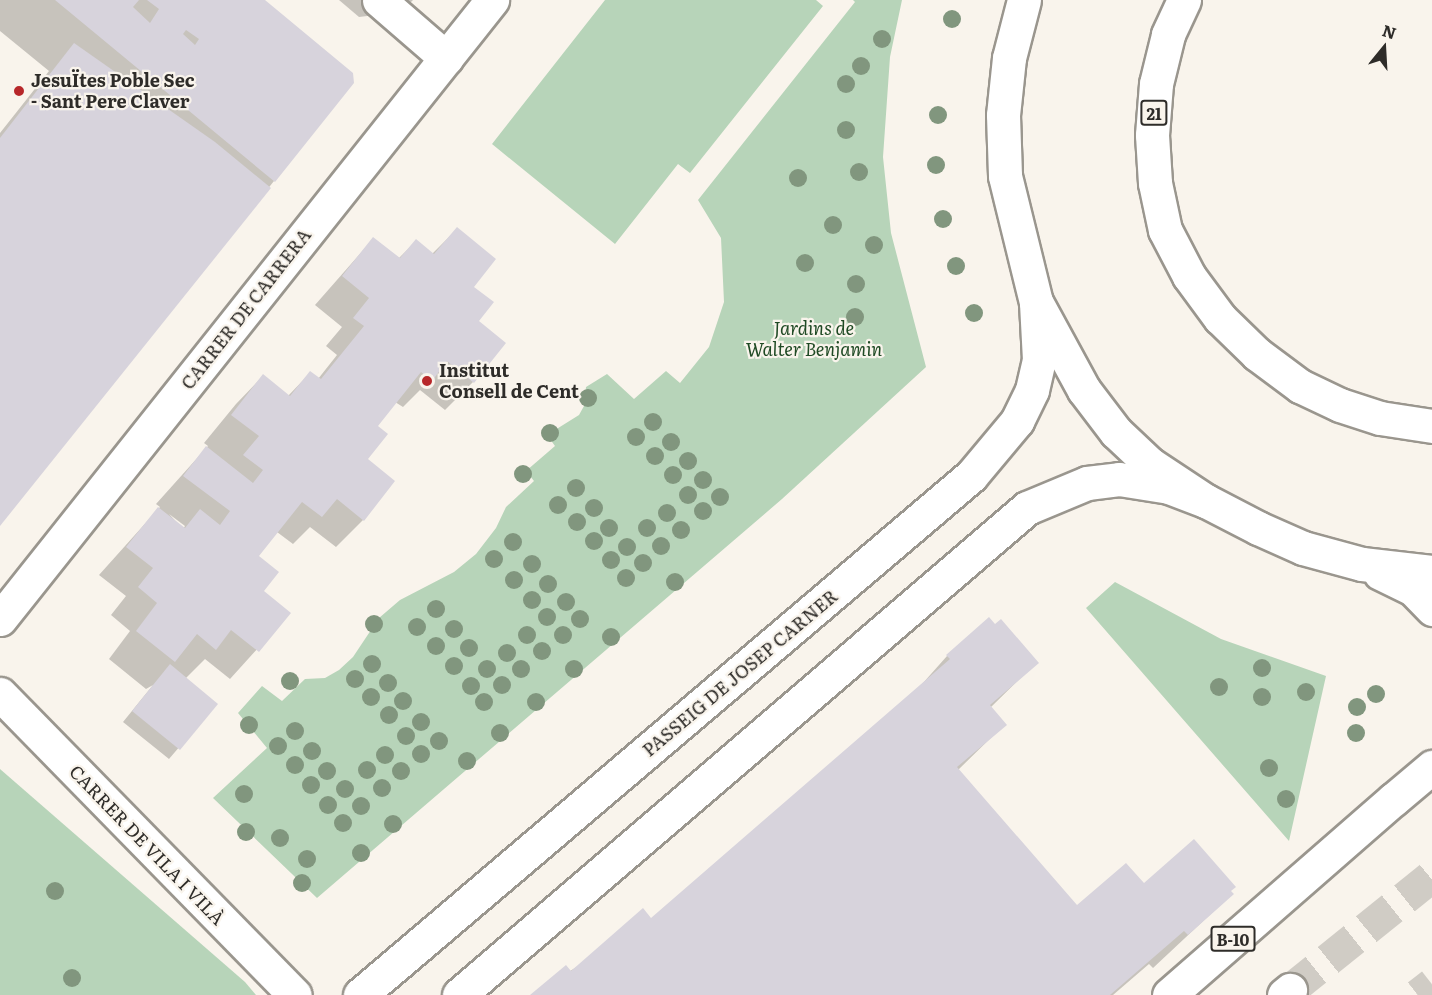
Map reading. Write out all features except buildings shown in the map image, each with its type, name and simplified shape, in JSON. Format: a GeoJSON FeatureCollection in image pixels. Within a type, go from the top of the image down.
{"type":"FeatureCollection","features":[{"type":"Feature","properties":{"kind":"main road"},"geometry":{"type":"LineString","coordinates":[[379,0],[446,58]]}},
{"type":"Feature","properties":{"kind":"main road","name":"CARRER DE CARRERA"},"geometry":{"type":"LineString","coordinates":[[0,619],[492,0]]}},
{"type":"Feature","properties":{"kind":"main road"},"geometry":{"type":"LineString","coordinates":[[1024,0],[1009,58],[1003,115],[1005,176],[1036,302],[1084,390],[1116,432],[1150,464],[1206,501]]}},
{"type":"Feature","properties":{"kind":"main road","name":"21"},"geometry":{"type":"LineString","coordinates":[[1184,0],[1168,35],[1156,84],[1153,125],[1155,183],[1165,230],[1189,276],[1220,318],[1257,354],[1300,386],[1340,405],[1380,418],[1432,426]]}},
{"type":"Feature","properties":{"kind":"main road","name":"PASSEIG DE JOSEP CARNER"},"geometry":{"type":"LineString","coordinates":[[360,995],[971,476],[1017,421],[1032,390],[1039,360],[1036,302]]}},
{"type":"Feature","properties":{"kind":"main road"},"geometry":{"type":"LineString","coordinates":[[459,995],[1027,508],[1087,483],[1119,479],[1169,487],[1206,501],[1303,548],[1362,564],[1432,572]]}},
{"type":"Feature","properties":{"kind":"main road"},"geometry":{"type":"LineString","coordinates":[[1362,564],[1413,589],[1432,609]]}},
{"type":"Feature","properties":{"kind":"main road","name":"CARRER DE VILA I VILÀ"},"geometry":{"type":"LineString","coordinates":[[0,693],[295,995]]}},
{"type":"Feature","properties":{"kind":"main road","name":"B-10"},"geometry":{"type":"LineString","coordinates":[[1169,995],[1432,767]]}},
{"type":"Feature","properties":{"kind":"main road"},"geometry":{"type":"LineString","coordinates":[[1394,799],[1432,783]]}},
{"type":"Feature","properties":{"kind":"green space"},"geometry":{"type":"Polygon","coordinates":[[[605,0],[816,0],[823,6],[690,173],[678,164],[615,244],[492,144],[605,0]]]}},
{"type":"Feature","properties":{"kind":"green space","name":"Jardins de Walter Benjamin"},"geometry":{"type":"Polygon","coordinates":[[[853,0],[902,0],[890,57],[883,157],[891,233],[926,367],[782,499],[317,898],[213,798],[267,748],[238,713],[262,686],[282,701],[305,679],[325,678],[339,670],[353,657],[379,618],[400,600],[454,572],[476,554],[496,528],[506,507],[534,481],[526,471],[555,446],[547,435],[579,415],[584,406],[586,387],[607,374],[634,399],[666,371],[680,383],[709,347],[724,302],[721,238],[698,200],[855,2],[853,0]]]}},
{"type":"Feature","properties":{"kind":"green space"},"geometry":{"type":"Polygon","coordinates":[[[1115,582],[1221,639],[1326,676],[1289,841],[1086,608],[1115,582]]]}},
{"type":"Feature","properties":{"kind":"green space"},"geometry":{"type":"Polygon","coordinates":[[[0,769],[245,982],[256,995],[0,995],[0,769]]]}},
{"type":"Feature","properties":{"kind":"tunnel"},"geometry":{"type":"LineString","coordinates":[[1290,990],[1432,876]]}},
{"type":"Feature","properties":{"kind":"tunnel"},"geometry":{"type":"LineString","coordinates":[[1418,995],[1432,984]]}},
{"type":"Feature","properties":{"kind":"place","name":"JesuÏtes Poble Sec - Sant Pere Claver"},"geometry":{"type":"Point","coordinates":[19,91]}},
{"type":"Feature","properties":{"kind":"place","name":"Institut Consell de Cent"},"geometry":{"type":"Point","coordinates":[427,381]}}]}
